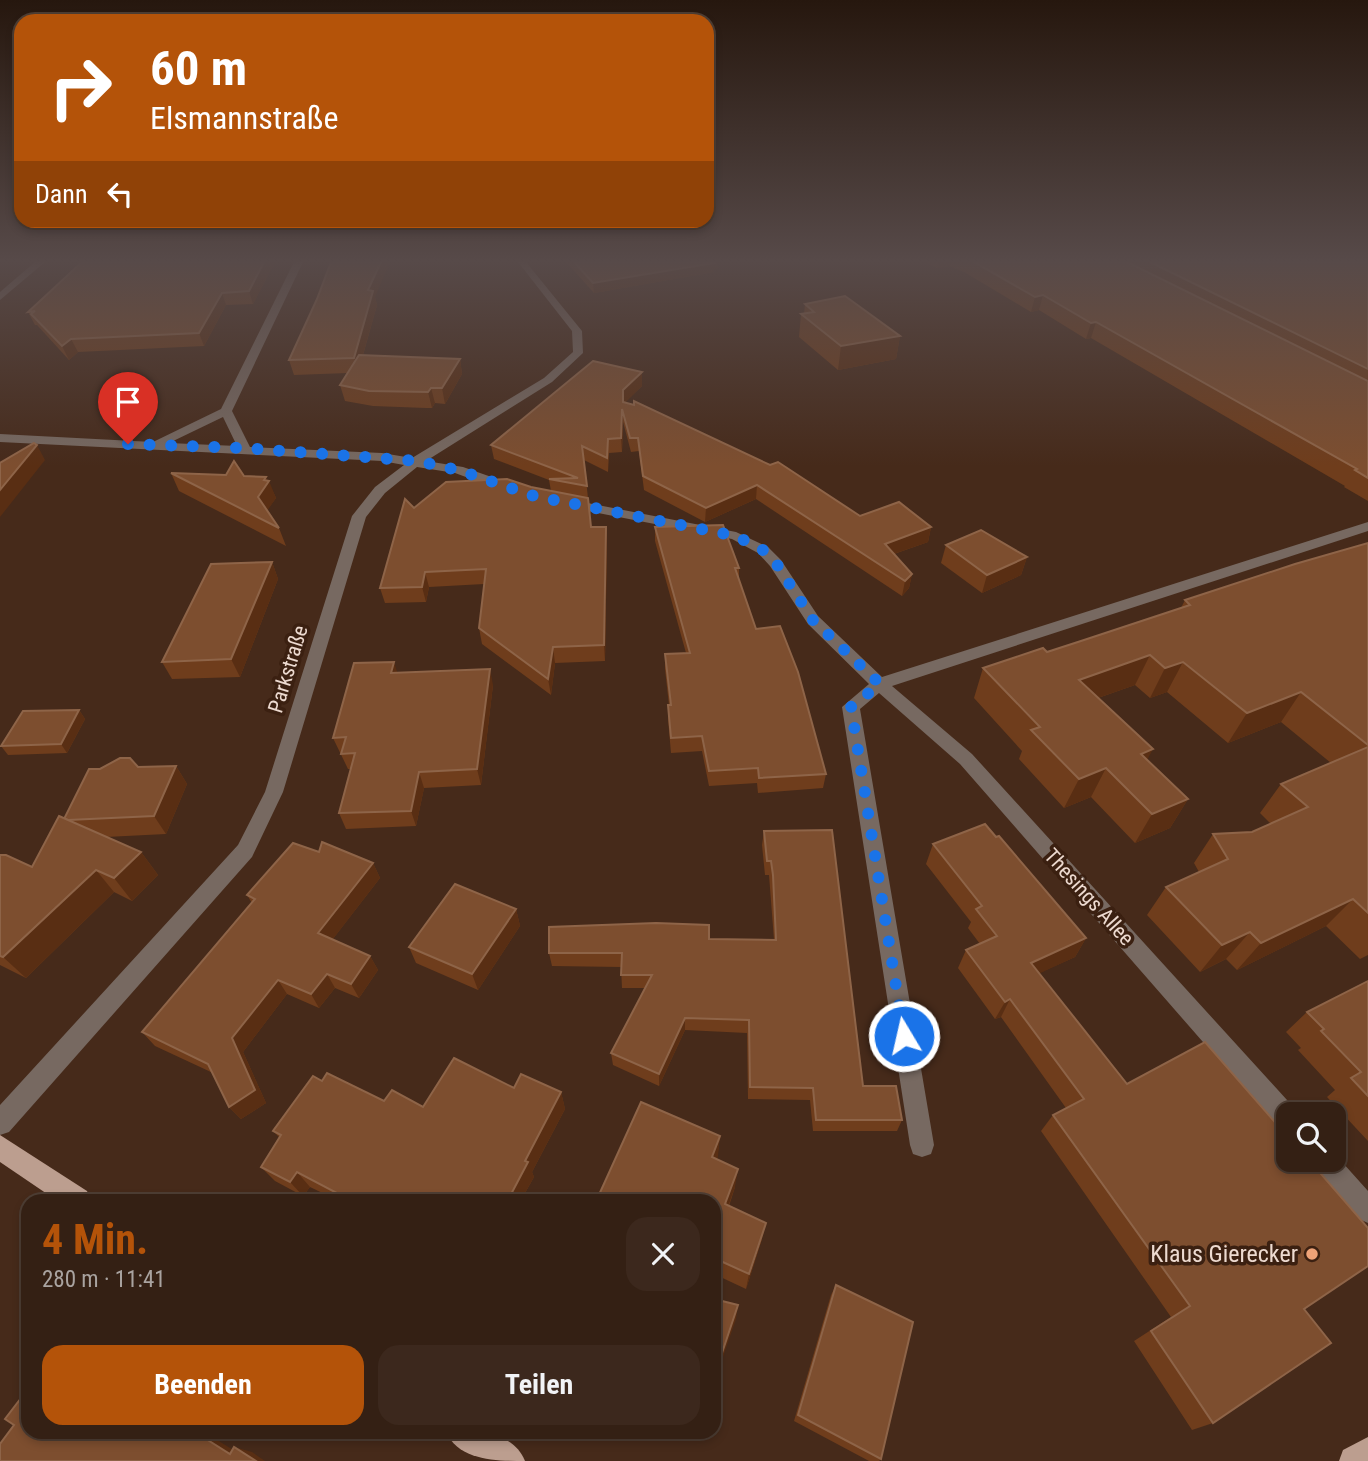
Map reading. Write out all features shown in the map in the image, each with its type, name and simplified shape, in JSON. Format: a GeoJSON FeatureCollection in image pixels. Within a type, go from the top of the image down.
{"type":"FeatureCollection","features":[{"type":"Feature","properties":{"kind":"main road"},"geometry":{"type":"LineString","coordinates":[[0,1147],[69,1194]]}},
{"type":"Feature","properties":{"kind":"main road"},"geometry":{"type":"LineString","coordinates":[[473,1439],[510,1461]]}},
{"type":"Feature","properties":{"kind":"main road"},"geometry":{"type":"LineString","coordinates":[[1354,1461],[1368,1452]]}},
{"type":"Feature","properties":{"kind":"street"},"geometry":{"type":"LineString","coordinates":[[154,445],[226,411],[265,330]]}},
{"type":"Feature","properties":{"kind":"street","name":"Parkstraße"},"geometry":{"type":"LineString","coordinates":[[0,1123],[246,851],[274,792],[359,516],[380,489],[417,461],[548,380],[578,353],[576,330]]}},
{"type":"Feature","properties":{"kind":"street"},"geometry":{"type":"LineString","coordinates":[[226,411],[244,448]]}},
{"type":"Feature","properties":{"kind":"street"},"geometry":{"type":"LineString","coordinates":[[0,438],[244,448],[417,461],[458,470],[522,492]]}},
{"type":"Feature","properties":{"kind":"street","name":"Thesings Allee"},"geometry":{"type":"LineString","coordinates":[[548,499],[736,536],[763,550],[776,563],[813,620],[880,684],[966,759],[1276,1107]]}},
{"type":"Feature","properties":{"kind":"street"},"geometry":{"type":"LineString","coordinates":[[922,1145],[851,707],[880,684],[1368,526]]}},
{"type":"Feature","properties":{"kind":"street"},"geometry":{"type":"LineString","coordinates":[[1335,1172],[1368,1210]]}},
{"type":"Feature","properties":{"kind":"building"},"geometry":{"type":"Polygon","coordinates":[[[47,330],[201,330],[199,333],[71,339],[62,346],[47,330]]]}},
{"type":"Feature","properties":{"kind":"building"},"geometry":{"type":"Polygon","coordinates":[[[303,330],[362,330],[354,358],[289,360],[303,330]]]}},
{"type":"Feature","properties":{"kind":"building"},"geometry":{"type":"Polygon","coordinates":[[[821,330],[892,330],[900,336],[841,346],[821,330]]]}},
{"type":"Feature","properties":{"kind":"building"},"geometry":{"type":"Polygon","coordinates":[[[1111,330],[1265,330],[1368,381],[1368,478],[1355,470],[1357,469],[1111,330]]]}},
{"type":"Feature","properties":{"kind":"building"},"geometry":{"type":"Polygon","coordinates":[[[1289,330],[1368,330],[1368,369],[1289,330]]]}},
{"type":"Feature","properties":{"kind":"building"},"geometry":{"type":"Polygon","coordinates":[[[359,355],[460,359],[442,388],[431,388],[428,392],[369,391],[340,385],[359,355]]]}},
{"type":"Feature","properties":{"kind":"building"},"geometry":{"type":"Polygon","coordinates":[[[593,361],[642,372],[623,390],[623,402],[634,405],[634,401],[770,465],[778,462],[860,516],[899,502],[931,527],[885,544],[912,574],[905,581],[757,485],[706,508],[643,476],[638,438],[630,438],[622,409],[621,438],[608,439],[607,458],[582,446],[587,486],[549,479],[578,478],[491,445],[593,361]]]}},
{"type":"Feature","properties":{"kind":"building"},"geometry":{"type":"Polygon","coordinates":[[[34,443],[37,445],[0,490],[0,463],[34,443]]]}},
{"type":"Feature","properties":{"kind":"building"},"geometry":{"type":"Polygon","coordinates":[[[234,461],[244,476],[266,477],[264,480],[269,481],[258,497],[279,528],[171,473],[226,475],[234,461]]]}},
{"type":"Feature","properties":{"kind":"building"},"geometry":{"type":"Polygon","coordinates":[[[507,479],[531,487],[588,498],[591,527],[606,527],[604,645],[553,647],[548,679],[479,628],[486,569],[425,572],[422,587],[380,588],[405,499],[414,508],[446,482],[507,479]]]}},
{"type":"Feature","properties":{"kind":"building"},"geometry":{"type":"Polygon","coordinates":[[[723,525],[739,568],[735,568],[756,629],[780,626],[798,672],[826,774],[759,778],[758,768],[709,771],[702,736],[671,738],[668,705],[671,705],[665,654],[690,653],[655,527],[723,525]]]}},
{"type":"Feature","properties":{"kind":"building"},"geometry":{"type":"Polygon","coordinates":[[[981,530],[1027,557],[987,575],[946,545],[981,530]]]}},
{"type":"Feature","properties":{"kind":"building"},"geometry":{"type":"Polygon","coordinates":[[[1368,543],[1368,745],[1301,692],[1247,713],[1183,662],[1165,668],[1150,655],[1079,680],[1153,749],[1141,754],[1188,799],[1152,814],[1106,768],[1079,779],[1031,730],[1040,727],[983,668],[1043,648],[1047,652],[1084,640],[1190,605],[1185,600],[1368,543]]]}},
{"type":"Feature","properties":{"kind":"building"},"geometry":{"type":"Polygon","coordinates":[[[272,562],[231,659],[162,662],[211,564],[272,562]]]}},
{"type":"Feature","properties":{"kind":"building"},"geometry":{"type":"Polygon","coordinates":[[[394,662],[391,673],[490,669],[477,769],[419,772],[411,811],[339,813],[355,753],[341,754],[346,737],[333,738],[354,663],[394,662]]]}},
{"type":"Feature","properties":{"kind":"building"},"geometry":{"type":"Polygon","coordinates":[[[79,710],[61,744],[1,746],[23,711],[79,710]]]}},
{"type":"Feature","properties":{"kind":"building"},"geometry":{"type":"Polygon","coordinates":[[[1368,747],[1368,913],[1353,899],[1261,943],[1250,932],[1222,945],[1166,887],[1228,859],[1213,834],[1252,832],[1308,807],[1281,784],[1368,747]]]}},
{"type":"Feature","properties":{"kind":"building"},"geometry":{"type":"Polygon","coordinates":[[[120,758],[130,758],[138,767],[176,766],[154,816],[64,819],[89,769],[100,769],[120,758]]]}},
{"type":"Feature","properties":{"kind":"building"},"geometry":{"type":"Polygon","coordinates":[[[59,816],[141,852],[114,878],[96,870],[3,957],[0,956],[0,855],[6,855],[32,867],[59,816]]]}},
{"type":"Feature","properties":{"kind":"building"},"geometry":{"type":"Polygon","coordinates":[[[985,824],[996,837],[999,836],[1086,938],[1031,963],[1127,1084],[1205,1042],[1276,1123],[1276,1172],[1319,1172],[1368,1228],[1368,1266],[1304,1309],[1331,1343],[1213,1423],[1151,1331],[1190,1306],[1053,1115],[1084,1099],[1010,999],[1005,1002],[966,950],[997,936],[976,909],[982,906],[933,844],[985,824]]]}},
{"type":"Feature","properties":{"kind":"building"},"geometry":{"type":"Polygon","coordinates":[[[832,830],[863,1086],[896,1086],[902,1120],[816,1120],[813,1088],[750,1087],[749,1020],[685,1018],[659,1074],[611,1053],[652,975],[621,975],[622,953],[549,953],[549,927],[656,923],[709,925],[709,939],[776,940],[773,875],[771,861],[767,861],[764,831],[832,830]]]}},
{"type":"Feature","properties":{"kind":"building"},"geometry":{"type":"Polygon","coordinates":[[[322,842],[373,863],[318,933],[370,956],[351,984],[327,974],[311,994],[278,980],[232,1038],[255,1090],[229,1107],[208,1064],[142,1032],[255,899],[247,895],[293,843],[319,852],[322,842]]]}},
{"type":"Feature","properties":{"kind":"building"},"geometry":{"type":"Polygon","coordinates":[[[455,884],[516,909],[472,974],[409,947],[455,884]]]}},
{"type":"Feature","properties":{"kind":"building"},"geometry":{"type":"Polygon","coordinates":[[[1368,981],[1368,1096],[1351,1078],[1361,1072],[1321,1031],[1324,1029],[1307,1012],[1368,981]]]}},
{"type":"Feature","properties":{"kind":"building"},"geometry":{"type":"Polygon","coordinates":[[[454,1058],[514,1088],[521,1074],[561,1092],[511,1194],[339,1194],[297,1172],[290,1182],[261,1167],[281,1135],[273,1131],[313,1076],[322,1081],[327,1073],[384,1101],[392,1090],[423,1107],[454,1058]]]}},
{"type":"Feature","properties":{"kind":"building"},"geometry":{"type":"Polygon","coordinates":[[[641,1102],[720,1136],[712,1157],[738,1169],[725,1204],[766,1223],[749,1274],[721,1261],[721,1194],[599,1194],[641,1102]]]}},
{"type":"Feature","properties":{"kind":"building"},"geometry":{"type":"Polygon","coordinates":[[[836,1285],[913,1322],[881,1459],[798,1415],[836,1285]]]}},
{"type":"Feature","properties":{"kind":"building"},"geometry":{"type":"Polygon","coordinates":[[[721,1301],[738,1305],[721,1356],[721,1301]]]}},
{"type":"Feature","properties":{"kind":"building"},"geometry":{"type":"Polygon","coordinates":[[[21,1398],[21,1439],[206,1439],[230,1454],[234,1447],[256,1461],[0,1461],[0,1444],[14,1425],[5,1419],[21,1398]]]}},
{"type":"Feature","properties":{"kind":"place","name":"Klaus Gierecker"},"geometry":{"type":"Point","coordinates":[1312,1254]}},
{"type":"Feature","properties":{"kind":"route"},"geometry":{"type":"LineString","coordinates":[[128,444],[244,448],[417,461],[458,470],[534,496],[736,536],[763,550],[776,563],[813,620],[880,684],[851,707],[904,1036]]}}]}
